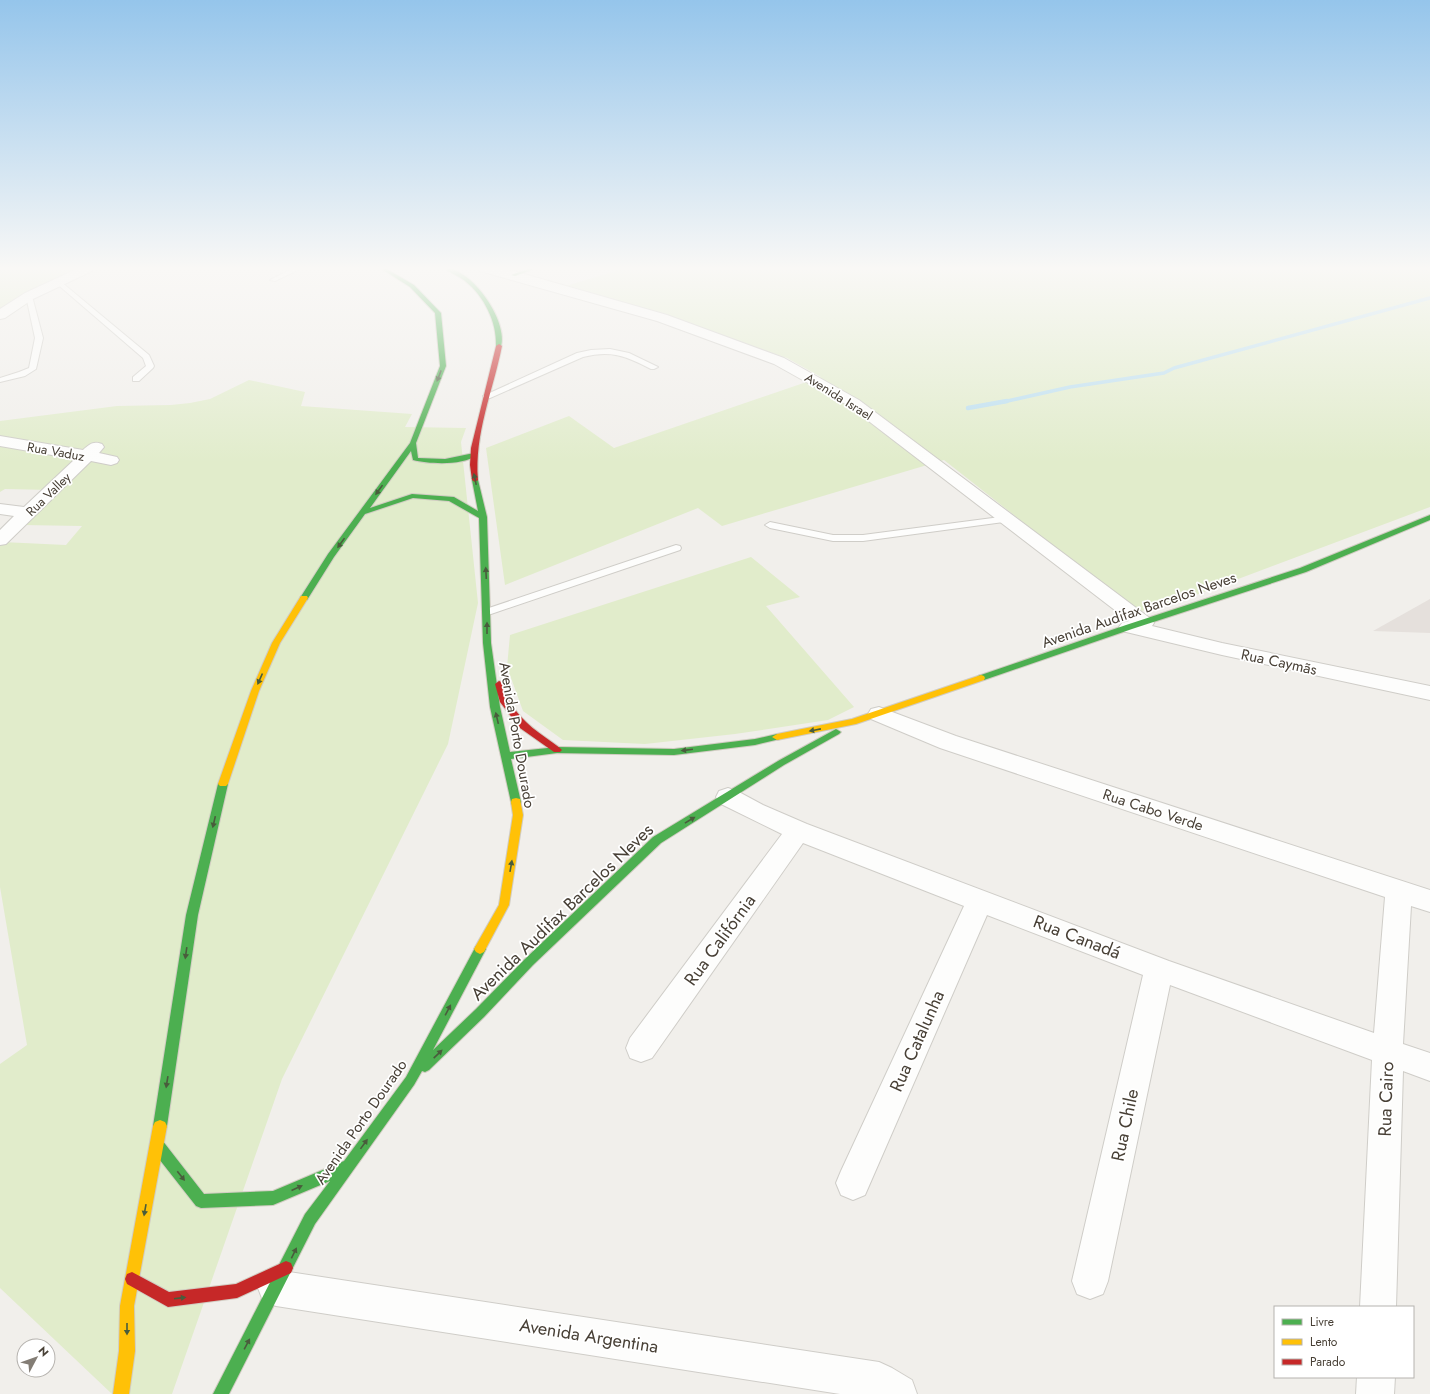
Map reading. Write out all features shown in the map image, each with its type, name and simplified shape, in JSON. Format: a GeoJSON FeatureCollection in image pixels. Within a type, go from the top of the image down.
{"type":"FeatureCollection","features":[{"type":"Feature","properties":{"kind":"main road"},"geometry":{"type":"LineString","coordinates":[[121,1394],[127,1351],[127,1306],[157,1146],[192,915],[223,784],[255,691],[276,643],[331,556],[413,443],[443,366],[440,333]]}},
{"type":"Feature","properties":{"kind":"main road","name":"Avenida Porto Dourado"},"geometry":{"type":"LineString","coordinates":[[221,1394],[310,1219],[410,1081],[504,905],[518,815],[514,787],[495,707],[487,644],[488,612],[483,517],[473,468],[475,443],[496,366],[500,340],[499,333]]}},
{"type":"Feature","properties":{"kind":"main road"},"geometry":{"type":"LineString","coordinates":[[413,443],[415,459],[430,463],[448,464],[474,455]]}},
{"type":"Feature","properties":{"kind":"main road"},"geometry":{"type":"LineString","coordinates":[[364,512],[412,496],[451,499],[483,517]]}},
{"type":"Feature","properties":{"kind":"main road","name":"Avenida Audifax Barcelos Neves"},"geometry":{"type":"LineString","coordinates":[[506,756],[557,750],[674,752],[755,742],[853,722],[1136,625],[1303,570],[1430,517]]}},
{"type":"Feature","properties":{"kind":"main road"},"geometry":{"type":"LineString","coordinates":[[487,644],[505,702],[523,726],[557,750]]}},
{"type":"Feature","properties":{"kind":"main road","name":"Avenida Audifax Barcelos Neves"},"geometry":{"type":"LineString","coordinates":[[410,1081],[480,1013],[529,962],[657,840],[781,763],[853,722]]}},
{"type":"Feature","properties":{"kind":"main road"},"geometry":{"type":"LineString","coordinates":[[157,1146],[201,1201],[272,1198],[350,1165]]}},
{"type":"Feature","properties":{"kind":"main road"},"geometry":{"type":"LineString","coordinates":[[132,1279],[168,1300],[237,1291],[281,1278]]}},
{"type":"Feature","properties":{"kind":"street","name":"Avenida Israel"},"geometry":{"type":"LineString","coordinates":[[703,333],[780,361],[854,402],[1008,519],[1136,625]]}},
{"type":"Feature","properties":{"kind":"street","name":"Rua Vaduz"},"geometry":{"type":"LineString","coordinates":[[0,441],[91,452],[111,460]]}},
{"type":"Feature","properties":{"kind":"street","name":"Rua Valley"},"geometry":{"type":"LineString","coordinates":[[0,540],[91,452]]}},
{"type":"Feature","properties":{"kind":"street"},"geometry":{"type":"LineString","coordinates":[[0,509],[29,513]]}},
{"type":"Feature","properties":{"kind":"street","name":"Rua Caymãs"},"geometry":{"type":"LineString","coordinates":[[1136,625],[1222,649],[1430,693]]}},
{"type":"Feature","properties":{"kind":"street","name":"Rua Cabo Verde"},"geometry":{"type":"LineString","coordinates":[[879,714],[948,742],[1430,901]]}},
{"type":"Feature","properties":{"kind":"street","name":"Rua Canadá"},"geometry":{"type":"LineString","coordinates":[[728,797],[754,811],[798,831],[1159,969],[1430,1067]]}},
{"type":"Feature","properties":{"kind":"street","name":"Rua Califórnia"},"geometry":{"type":"LineString","coordinates":[[641,1048],[798,831]]}},
{"type":"Feature","properties":{"kind":"street","name":"Rua Cairo"},"geometry":{"type":"LineString","coordinates":[[1378,1306],[1388,1052],[1399,891]]}},
{"type":"Feature","properties":{"kind":"street","name":"Rua Catalunha"},"geometry":{"type":"LineString","coordinates":[[853,1183],[980,900]]}},
{"type":"Feature","properties":{"kind":"street","name":"Rua Chile"},"geometry":{"type":"LineString","coordinates":[[1090,1281],[1159,969]]}},
{"type":"Feature","properties":{"kind":"street","name":"Avenida Argentina"},"geometry":{"type":"LineString","coordinates":[[281,1278],[879,1381],[898,1394]]}},
{"type":"Feature","properties":{"kind":"street"},"geometry":{"type":"LineString","coordinates":[[1375,1394],[1376,1378]]}},
{"type":"Feature","properties":{"kind":"lane"},"geometry":{"type":"LineString","coordinates":[[0,380],[22,374],[32,369],[39,338],[38,333]]}},
{"type":"Feature","properties":{"kind":"lane"},"geometry":{"type":"LineString","coordinates":[[118,333],[146,357],[150,366],[136,379]]}},
{"type":"Feature","properties":{"kind":"lane"},"geometry":{"type":"LineString","coordinates":[[488,396],[580,355],[596,351],[612,350],[627,353],[654,367]]}},
{"type":"Feature","properties":{"kind":"lane"},"geometry":{"type":"LineString","coordinates":[[770,525],[833,538],[863,538],[1008,519]]}},
{"type":"Feature","properties":{"kind":"lane"},"geometry":{"type":"LineString","coordinates":[[488,612],[676,548]]}},
{"type":"Feature","properties":{"kind":"shaded area"},"geometry":{"type":"Polygon","coordinates":[[[1430,599],[1430,633],[1373,631],[1430,599]]]}},
{"type":"Feature","properties":{"kind":"green space"},"geometry":{"type":"Polygon","coordinates":[[[710,333],[1430,333],[1430,507],[1177,602],[1137,612],[944,460],[722,526],[698,508],[505,585],[486,448],[569,416],[614,448],[821,377],[787,358],[710,333]]]}},
{"type":"Feature","properties":{"kind":"green space"},"geometry":{"type":"Polygon","coordinates":[[[249,380],[305,392],[301,406],[412,414],[405,427],[466,428],[461,442],[478,603],[448,744],[282,1079],[172,1394],[112,1394],[56,1341],[56,1338],[53,1338],[0,1288],[0,1064],[27,1045],[0,887],[0,543],[66,545],[82,526],[22,525],[51,490],[5,489],[0,492],[0,421],[117,406],[171,405],[210,399],[249,380]]]}},
{"type":"Feature","properties":{"kind":"green space"},"geometry":{"type":"Polygon","coordinates":[[[751,557],[800,597],[766,606],[854,707],[828,720],[735,734],[645,744],[563,740],[523,711],[507,667],[510,635],[751,557]]]}},
{"type":"Feature","properties":{"kind":"waterway"},"geometry":{"type":"LineString","coordinates":[[1003,402],[1070,387],[1164,373],[1174,368],[1302,333]]}},
{"type":"Feature","properties":{"kind":"waterway"},"geometry":{"type":"LineString","coordinates":[[968,408],[1007,401]]}},
{"type":"Feature","properties":{"kind":"traffic: fast"},"geometry":{"type":"LineString","coordinates":[[304,598],[331,556],[413,443],[443,366],[440,333]]}},
{"type":"Feature","properties":{"kind":"traffic: fast"},"geometry":{"type":"LineString","coordinates":[[498,333],[499,346]]}},
{"type":"Feature","properties":{"kind":"traffic: fast"},"geometry":{"type":"LineString","coordinates":[[413,443],[415,459],[445,462],[474,455]]}},
{"type":"Feature","properties":{"kind":"traffic: fast"},"geometry":{"type":"LineString","coordinates":[[475,480],[483,517],[487,643],[495,707],[516,802]]}},
{"type":"Feature","properties":{"kind":"traffic: fast"},"geometry":{"type":"LineString","coordinates":[[364,512],[412,496],[451,499],[483,517]]}},
{"type":"Feature","properties":{"kind":"traffic: fast"},"geometry":{"type":"LineString","coordinates":[[981,678],[1129,627],[1303,570],[1430,517]]}},
{"type":"Feature","properties":{"kind":"traffic: fast"},"geometry":{"type":"LineString","coordinates":[[425,1066],[480,1013],[529,962],[657,840],[781,763],[836,732]]}},
{"type":"Feature","properties":{"kind":"traffic: fast"},"geometry":{"type":"LineString","coordinates":[[506,756],[557,750],[674,752],[755,742],[777,737]]}},
{"type":"Feature","properties":{"kind":"traffic: fast"},"geometry":{"type":"LineString","coordinates":[[160,1126],[192,915],[223,784]]}},
{"type":"Feature","properties":{"kind":"traffic: fast"},"geometry":{"type":"LineString","coordinates":[[221,1394],[310,1219],[410,1081],[480,949]]}},
{"type":"Feature","properties":{"kind":"traffic: fast"},"geometry":{"type":"LineString","coordinates":[[157,1145],[201,1201],[273,1198],[350,1165]]}},
{"type":"Feature","properties":{"kind":"traffic: slow"},"geometry":{"type":"LineString","coordinates":[[223,784],[255,691],[276,643],[304,598]]}},
{"type":"Feature","properties":{"kind":"traffic: slow"},"geometry":{"type":"LineString","coordinates":[[777,737],[853,722],[981,678]]}},
{"type":"Feature","properties":{"kind":"traffic: slow"},"geometry":{"type":"LineString","coordinates":[[480,949],[504,905],[518,815],[516,802]]}},
{"type":"Feature","properties":{"kind":"traffic: slow"},"geometry":{"type":"LineString","coordinates":[[121,1394],[127,1351],[127,1306],[160,1126]]}},
{"type":"Feature","properties":{"kind":"traffic: jam"},"geometry":{"type":"LineString","coordinates":[[475,480],[473,465],[477,431],[499,346]]}},
{"type":"Feature","properties":{"kind":"traffic: jam"},"geometry":{"type":"LineString","coordinates":[[499,684],[505,702],[523,726],[557,750]]}},
{"type":"Feature","properties":{"kind":"traffic: jam"},"geometry":{"type":"LineString","coordinates":[[132,1279],[168,1300],[237,1291],[286,1268]]}}]}
